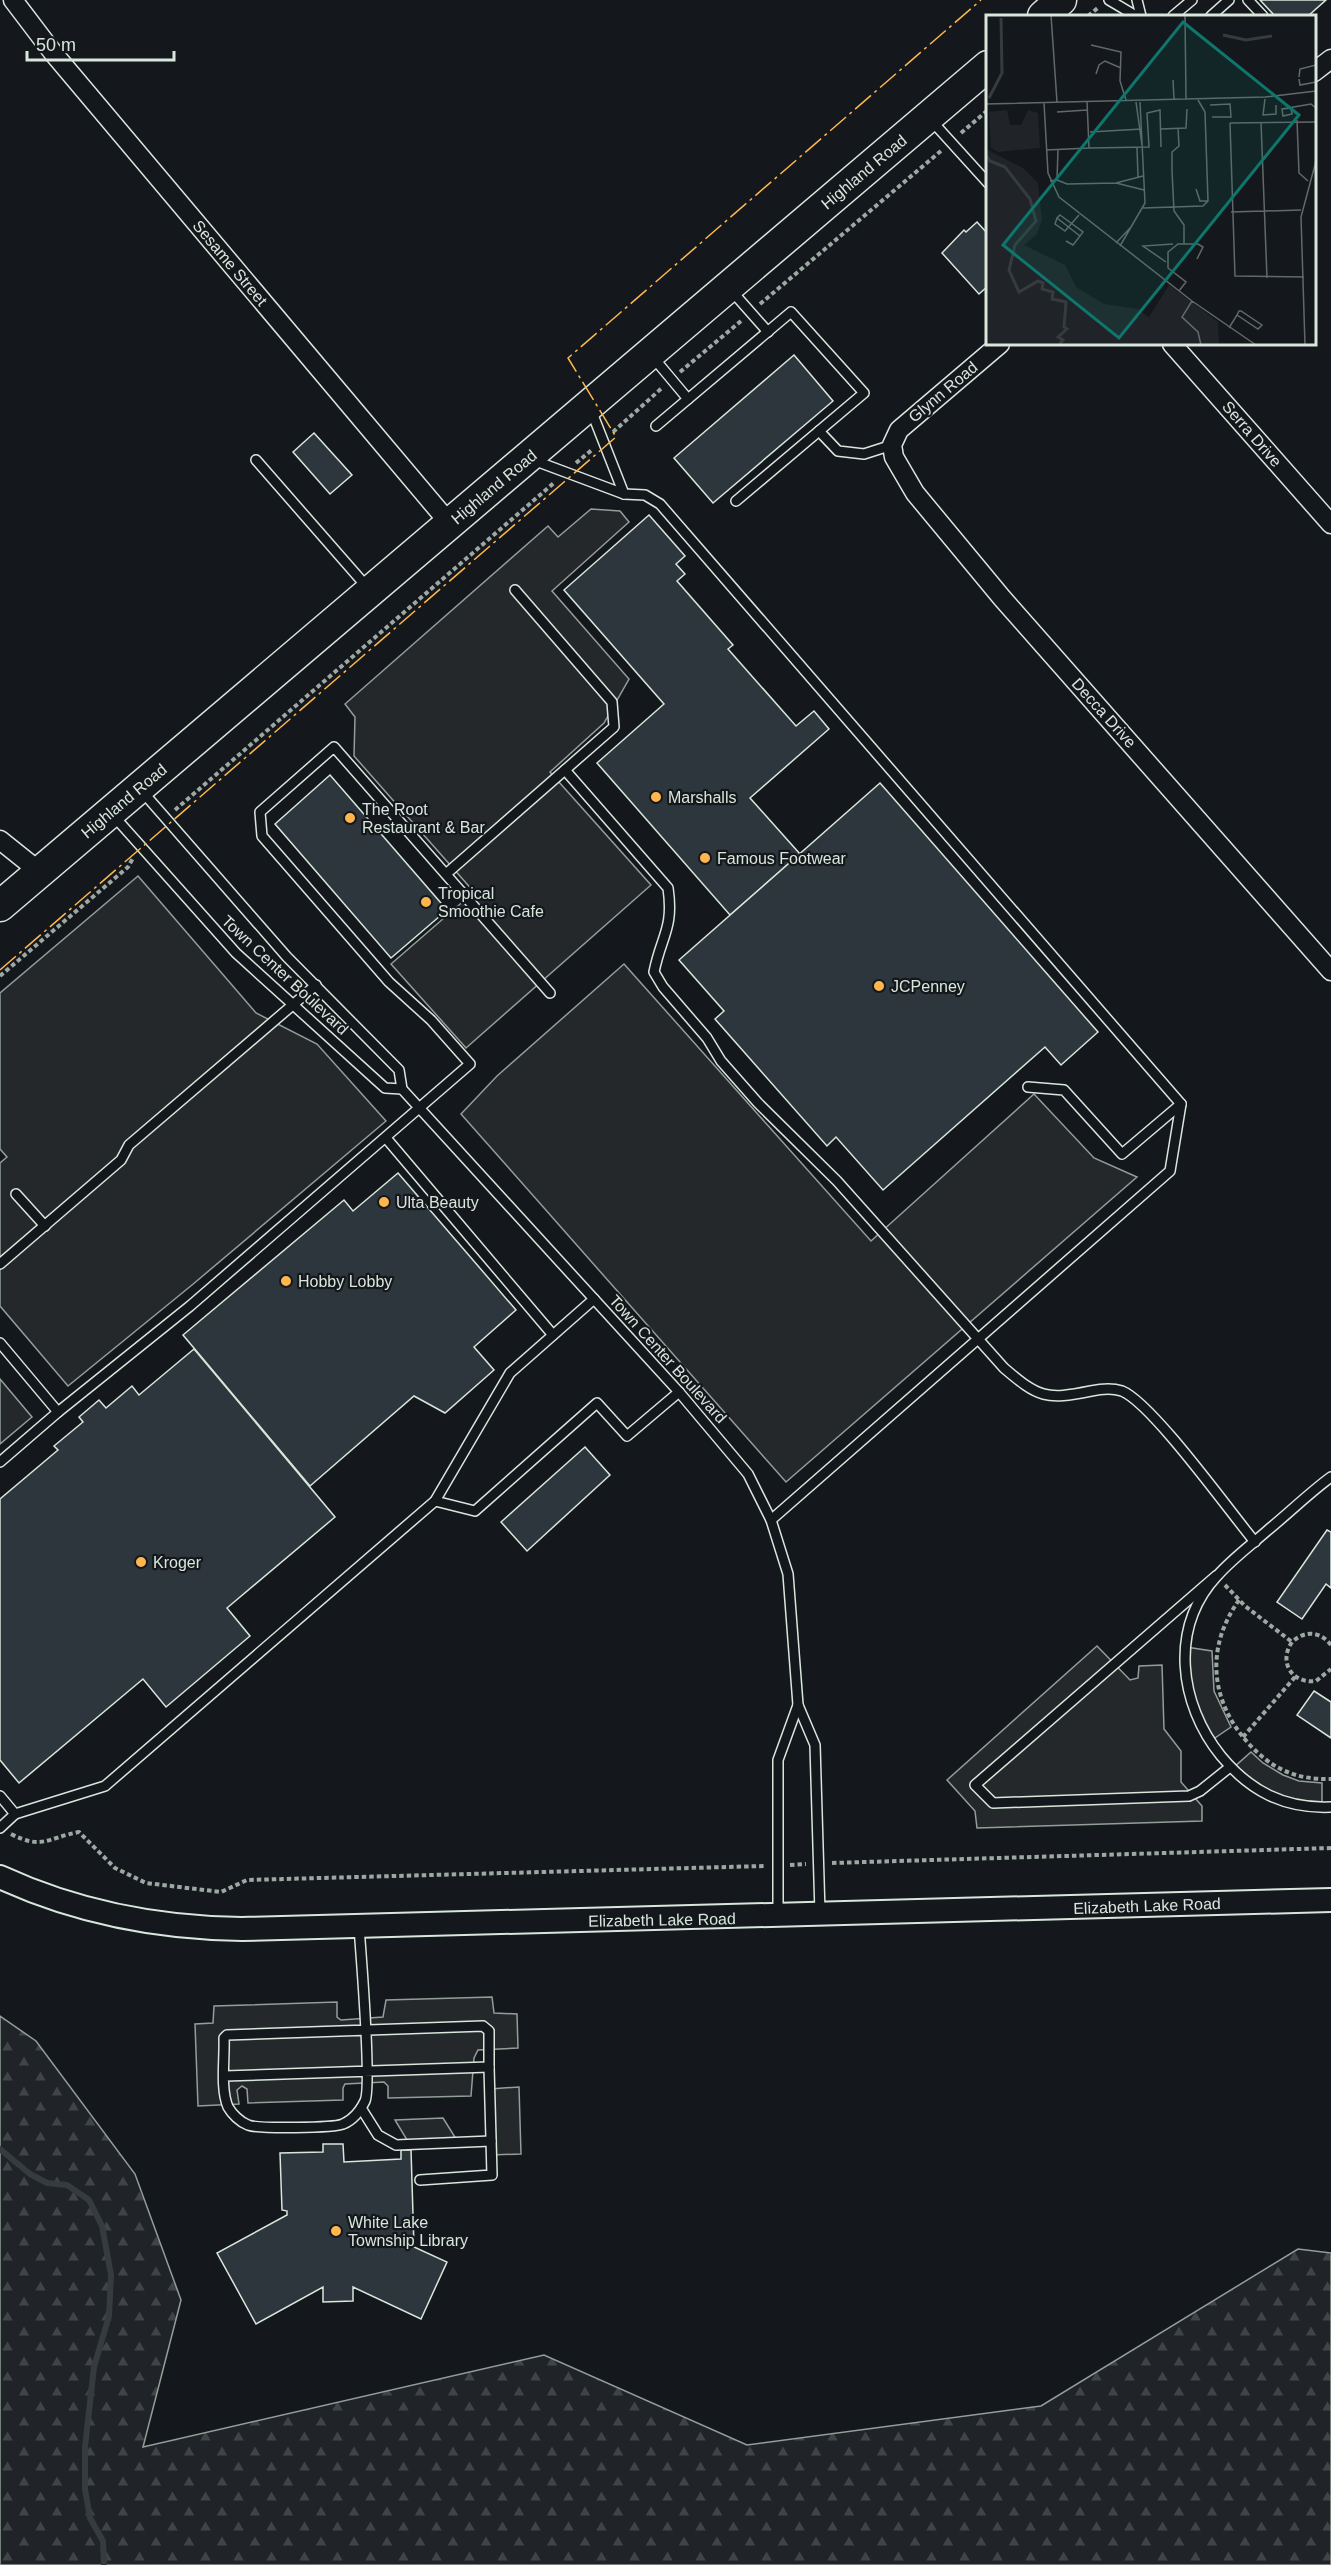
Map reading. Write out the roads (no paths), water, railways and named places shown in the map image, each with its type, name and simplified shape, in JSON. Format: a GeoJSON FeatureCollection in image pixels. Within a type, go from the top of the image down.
{"type":"FeatureCollection","features":[{"type":"Feature","properties":{"kind":"highway"},"geometry":{"type":"LineString","coordinates":[[1044,15],[1061,0]]}},
{"type":"Feature","properties":{"kind":"highway","name":"Highland Road"},"geometry":{"type":"LineString","coordinates":[[0,906],[986,67]]}},
{"type":"Feature","properties":{"kind":"street","name":"Sesame Street"},"geometry":{"type":"LineString","coordinates":[[13,0],[54,54],[450,524]]}},
{"type":"Feature","properties":{"kind":"street"},"geometry":{"type":"LineString","coordinates":[[1316,70],[1331,58]]}},
{"type":"Feature","properties":{"kind":"street","name":"Glynn Road"},"geometry":{"type":"LineString","coordinates":[[892,445],[898,430],[999,345]]}},
{"type":"Feature","properties":{"kind":"street","name":"Serra Drive"},"geometry":{"type":"LineString","coordinates":[[1173,345],[1331,524]]}},
{"type":"Feature","properties":{"kind":"street","name":"Decca Drive"},"geometry":{"type":"LineString","coordinates":[[892,445],[894,457],[915,493],[1002,598],[1331,971]]}},
{"type":"Feature","properties":{"kind":"street"},"geometry":{"type":"LineString","coordinates":[[0,840],[40,872]]}},
{"type":"Feature","properties":{"kind":"street","name":"Elizabeth Lake Road"},"geometry":{"type":"LineString","coordinates":[[0,1876],[82,1909],[161,1925],[230,1929],[821,1916],[1331,1900]]}},
{"type":"Feature","properties":{"kind":"lane"},"geometry":{"type":"LineString","coordinates":[[1109,0],[1134,15]]}},
{"type":"Feature","properties":{"kind":"lane"},"geometry":{"type":"LineString","coordinates":[[1137,0],[1141,15]]}},
{"type":"Feature","properties":{"kind":"lane"},"geometry":{"type":"LineString","coordinates":[[1174,15],[1192,0]]}},
{"type":"Feature","properties":{"kind":"lane"},"geometry":{"type":"LineString","coordinates":[[1212,15],[1229,0]]}},
{"type":"Feature","properties":{"kind":"lane"},"geometry":{"type":"LineString","coordinates":[[1248,0],[1262,15]]}},
{"type":"Feature","properties":{"kind":"lane"},"geometry":{"type":"LineString","coordinates":[[929,117],[986,182]]}},
{"type":"Feature","properties":{"kind":"lane"},"geometry":{"type":"LineString","coordinates":[[728,287],[768,332]]}},
{"type":"Feature","properties":{"kind":"lane"},"geometry":{"type":"LineString","coordinates":[[656,426],[791,312],[864,393],[736,501]]}},
{"type":"Feature","properties":{"kind":"lane"},"geometry":{"type":"LineString","coordinates":[[650,354],[688,399]]}},
{"type":"Feature","properties":{"kind":"lane"},"geometry":{"type":"LineString","coordinates":[[590,405],[624,494]]}},
{"type":"Feature","properties":{"kind":"lane"},"geometry":{"type":"LineString","coordinates":[[819,431],[838,451],[864,454],[892,445]]}},
{"type":"Feature","properties":{"kind":"lane"},"geometry":{"type":"LineString","coordinates":[[528,458],[624,494],[645,495],[660,504],[1180,1104],[1170,1171],[771,1520]]}},
{"type":"Feature","properties":{"kind":"lane"},"geometry":{"type":"LineString","coordinates":[[256,460],[371,591]]}},
{"type":"Feature","properties":{"kind":"lane"},"geometry":{"type":"LineString","coordinates":[[446,874],[614,727],[612,702],[515,590]]}},
{"type":"Feature","properties":{"kind":"lane"},"geometry":{"type":"LineString","coordinates":[[0,1462],[58,1412],[190,1306],[470,1064],[431,1020],[389,982],[262,836],[260,812],[334,747],[550,993]]}},
{"type":"Feature","properties":{"kind":"lane"},"geometry":{"type":"LineString","coordinates":[[565,770],[668,888],[671,910],[668,930],[657,953],[654,972],[663,987],[707,1038],[721,1061],[758,1103],[837,1181],[976,1340],[1004,1368],[1028,1389],[1048,1397],[1101,1389],[1122,1391],[1146,1408],[1255,1542]]}},
{"type":"Feature","properties":{"kind":"lane","name":"Town Center Boulevard"},"geometry":{"type":"LineString","coordinates":[[139,788],[287,957],[399,1070],[402,1089],[679,1392],[748,1474],[771,1520],[788,1574],[798,1705],[815,1745],[821,1916]]}},
{"type":"Feature","properties":{"kind":"lane","name":"Town Center Boulevard"},"geometry":{"type":"LineString","coordinates":[[110,812],[236,953],[385,1088],[402,1089]]}},
{"type":"Feature","properties":{"kind":"lane"},"geometry":{"type":"LineString","coordinates":[[0,1264],[121,1160],[129,1145],[316,985]]}},
{"type":"Feature","properties":{"kind":"lane"},"geometry":{"type":"LineString","coordinates":[[1028,1087],[1064,1090],[1122,1154],[1180,1104]]}},
{"type":"Feature","properties":{"kind":"lane"},"geometry":{"type":"LineString","coordinates":[[386,1138],[553,1335]]}},
{"type":"Feature","properties":{"kind":"lane"},"geometry":{"type":"LineString","coordinates":[[16,1194],[45,1226]]}},
{"type":"Feature","properties":{"kind":"lane"},"geometry":{"type":"LineString","coordinates":[[0,1828],[15,1814],[105,1786],[435,1501],[510,1373],[594,1299]]}},
{"type":"Feature","properties":{"kind":"lane"},"geometry":{"type":"LineString","coordinates":[[0,1343],[58,1412]]}},
{"type":"Feature","properties":{"kind":"lane"},"geometry":{"type":"LineString","coordinates":[[435,1501],[475,1511],[597,1403],[627,1436],[679,1392]]}},
{"type":"Feature","properties":{"kind":"lane"},"geometry":{"type":"LineString","coordinates":[[1230,1767],[1200,1791],[1189,1796],[993,1803],[975,1785],[1331,1477]]}},
{"type":"Feature","properties":{"kind":"lane"},"geometry":{"type":"LineString","coordinates":[[1216,1576],[1197,1607],[1189,1628],[1185,1674],[1188,1695],[1200,1725],[1230,1767],[1246,1783],[1271,1798],[1292,1805],[1331,1808]]}},
{"type":"Feature","properties":{"kind":"lane","name":"Town Center Boulevard"},"geometry":{"type":"LineString","coordinates":[[778,1917],[778,1760],[798,1705]]}},
{"type":"Feature","properties":{"kind":"lane"},"geometry":{"type":"LineString","coordinates":[[0,1796],[15,1814]]}},
{"type":"Feature","properties":{"kind":"lane"},"geometry":{"type":"LineString","coordinates":[[359,1927],[364,2031],[367,2091],[361,2108],[340,2126],[249,2126],[241,2122],[228,2107],[224,2038],[227,2035],[364,2031],[483,2026],[489,2031],[492,2175],[420,2180]]}},
{"type":"Feature","properties":{"kind":"lane"},"geometry":{"type":"LineString","coordinates":[[225,2076],[366,2069],[489,2067]]}},
{"type":"Feature","properties":{"kind":"lane"},"geometry":{"type":"LineString","coordinates":[[361,2108],[378,2135],[391,2143],[491,2141]]}},
{"type":"Feature","properties":{"kind":"waterway"},"geometry":{"type":"LineString","coordinates":[[0,2149],[30,2174],[47,2183],[67,2185],[89,2200],[102,2226],[111,2275],[109,2316],[94,2367],[85,2447],[85,2489],[90,2518],[103,2541],[104,2565]]}},
{"type":"Feature","properties":{"kind":"place","name":"Marshalls"},"geometry":{"type":"Point","coordinates":[656,797]}},
{"type":"Feature","properties":{"kind":"place","name":"The Root Restaurant & Bar"},"geometry":{"type":"Point","coordinates":[350,818]}},
{"type":"Feature","properties":{"kind":"place","name":"Famous Footwear"},"geometry":{"type":"Point","coordinates":[705,858]}},
{"type":"Feature","properties":{"kind":"place","name":"Tropical Smoothie Cafe"},"geometry":{"type":"Point","coordinates":[426,902]}},
{"type":"Feature","properties":{"kind":"place","name":"JCPenney"},"geometry":{"type":"Point","coordinates":[879,986]}},
{"type":"Feature","properties":{"kind":"place","name":"Ulta Beauty"},"geometry":{"type":"Point","coordinates":[384,1202]}},
{"type":"Feature","properties":{"kind":"place","name":"Hobby Lobby"},"geometry":{"type":"Point","coordinates":[286,1281]}},
{"type":"Feature","properties":{"kind":"place","name":"Kroger"},"geometry":{"type":"Point","coordinates":[141,1562]}},
{"type":"Feature","properties":{"kind":"place","name":"White Lake Township Library"},"geometry":{"type":"Point","coordinates":[336,2231]}}]}
